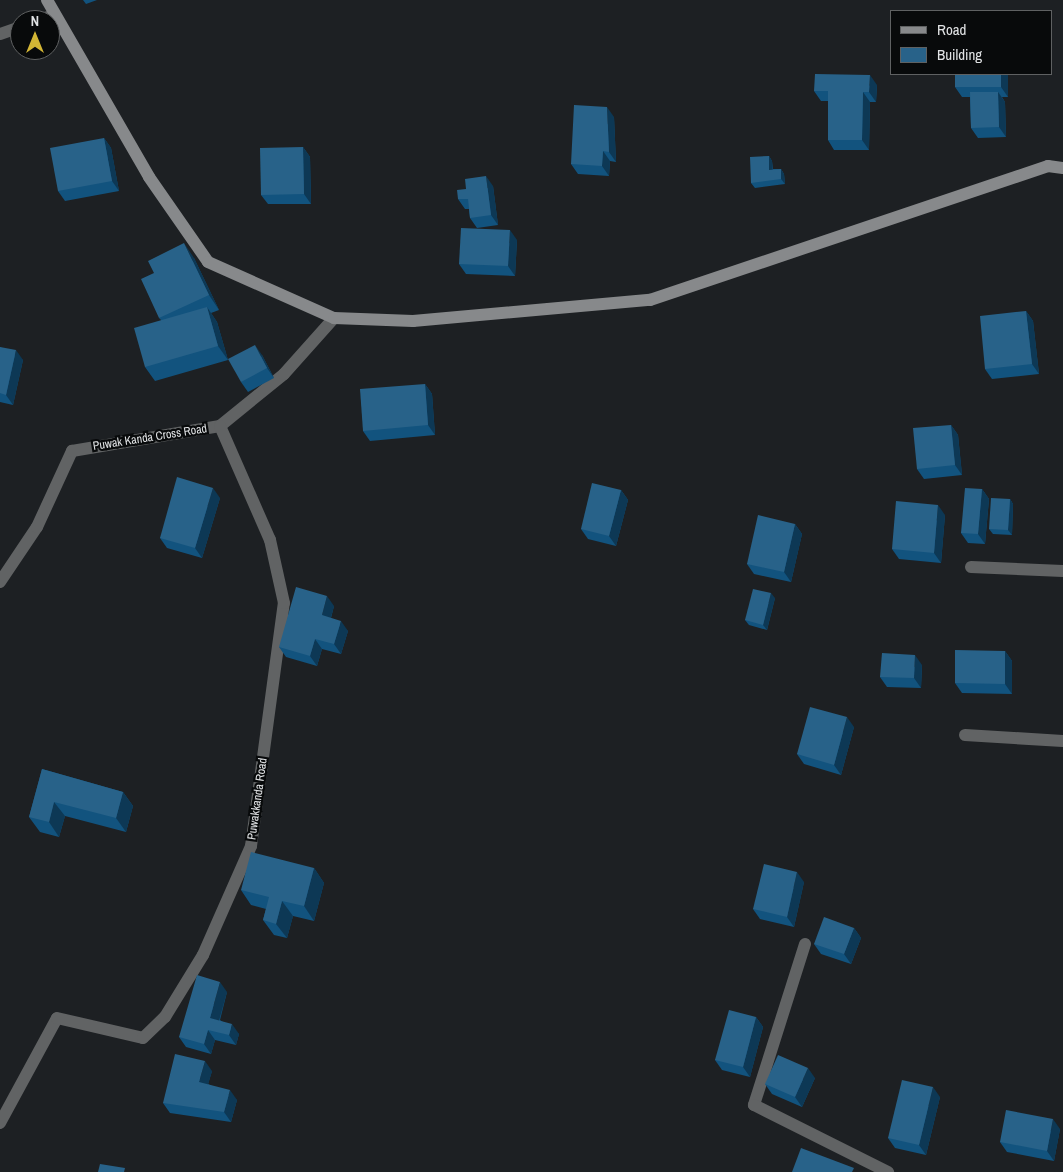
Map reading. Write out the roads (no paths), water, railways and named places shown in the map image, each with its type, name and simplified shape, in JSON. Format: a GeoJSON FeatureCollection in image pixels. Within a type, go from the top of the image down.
{"type":"FeatureCollection","features":[{"type":"Feature","properties":{"kind":"street"},"geometry":{"type":"LineString","coordinates":[[60,24],[149,178],[208,262],[334,318],[413,321],[650,300],[1048,166],[1063,168]]}},
{"type":"Feature","properties":{"kind":"street","name":"Puwak Kanda Cross Road"},"geometry":{"type":"LineString","coordinates":[[0,582],[37,527],[72,451],[220,426],[284,374],[334,318]]}},
{"type":"Feature","properties":{"kind":"street","name":"Puwakkanda Road"},"geometry":{"type":"LineString","coordinates":[[0,1124],[57,1018],[143,1038],[165,1017],[203,955],[251,846],[284,603],[270,540],[220,426]]}},
{"type":"Feature","properties":{"kind":"street"},"geometry":{"type":"LineString","coordinates":[[972,567],[1063,571]]}},
{"type":"Feature","properties":{"kind":"street"},"geometry":{"type":"LineString","coordinates":[[964,735],[1063,741]]}},
{"type":"Feature","properties":{"kind":"street"},"geometry":{"type":"LineString","coordinates":[[805,944],[754,1105],[888,1172]]}}]}
